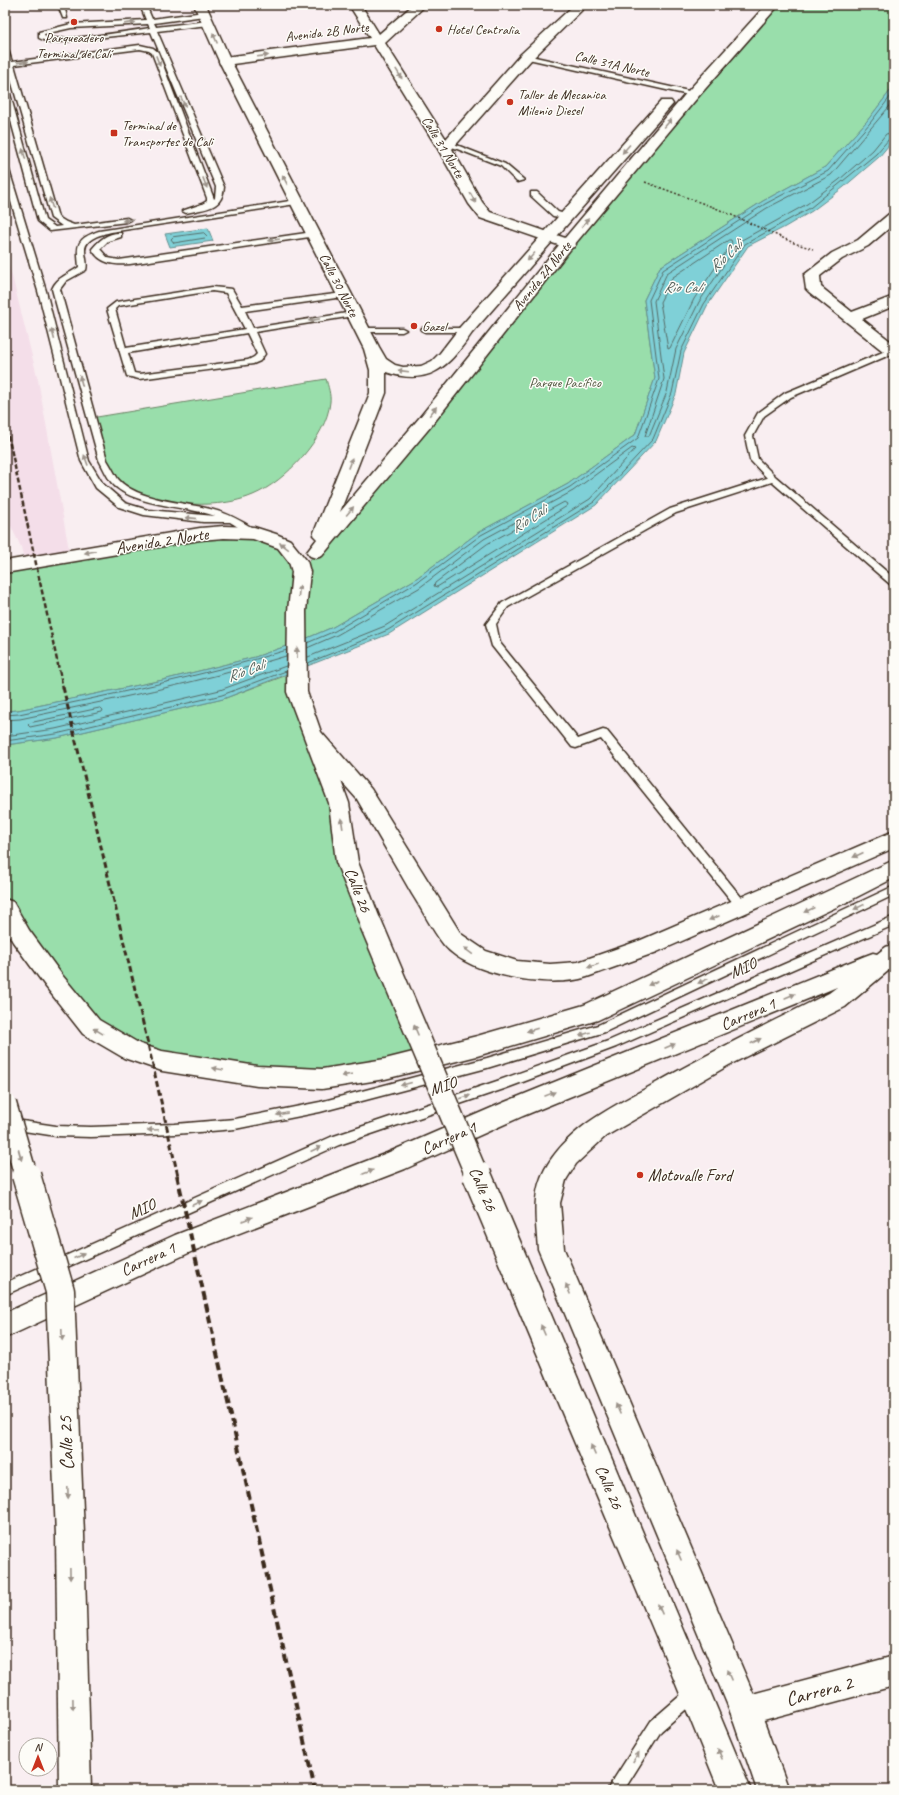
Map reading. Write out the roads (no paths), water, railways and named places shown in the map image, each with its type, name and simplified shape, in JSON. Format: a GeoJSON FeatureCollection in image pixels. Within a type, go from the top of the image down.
{"type":"FeatureCollection","features":[{"type":"Feature","properties":{"kind":"main road","name":"Calle 31 Norte"},"geometry":{"type":"LineString","coordinates":[[355,5],[447,146],[476,204],[485,215],[569,244]]}},
{"type":"Feature","properties":{"kind":"main road","name":"Avenida 2B Norte"},"geometry":{"type":"LineString","coordinates":[[225,61],[379,41],[420,5]]}},
{"type":"Feature","properties":{"kind":"main road"},"geometry":{"type":"LineString","coordinates":[[447,146],[526,57],[581,5]]}},
{"type":"Feature","properties":{"kind":"main road"},"geometry":{"type":"LineString","coordinates":[[724,39],[755,5]]}},
{"type":"Feature","properties":{"kind":"main road","name":"Avenida 2A Norte"},"geometry":{"type":"LineString","coordinates":[[316,552],[426,421],[693,94],[773,5]]}},
{"type":"Feature","properties":{"kind":"main road","name":"Calle 30 Norte"},"geometry":{"type":"LineString","coordinates":[[204,14],[225,61],[343,295],[372,349],[378,370],[378,393],[316,552],[301,572]]}},
{"type":"Feature","properties":{"kind":"main road","name":"Avenida 2A Norte"},"geometry":{"type":"LineString","coordinates":[[372,349],[384,366],[405,372],[428,369],[440,363],[466,330],[687,79]]}},
{"type":"Feature","properties":{"kind":"main road"},"geometry":{"type":"LineString","coordinates":[[893,352],[814,289],[812,275],[837,256],[863,243],[894,217]]}},
{"type":"Feature","properties":{"kind":"main road"},"geometry":{"type":"LineString","coordinates":[[863,243],[894,238]]}},
{"type":"Feature","properties":{"kind":"main road"},"geometry":{"type":"LineString","coordinates":[[850,318],[894,301]]}},
{"type":"Feature","properties":{"kind":"main road","name":"Avenida 2 Norte"},"geometry":{"type":"LineString","coordinates":[[5,567],[200,534],[224,532],[254,533],[284,544],[294,554],[301,572]]}},
{"type":"Feature","properties":{"kind":"main road","name":"Calle 26"},"geometry":{"type":"LineString","coordinates":[[301,572],[298,611],[297,692],[339,803],[347,862],[371,924],[675,1644],[735,1790]]}},
{"type":"Feature","properties":{"kind":"main road"},"geometry":{"type":"LineString","coordinates":[[312,735],[364,794],[453,940],[478,958],[517,970],[550,973],[579,971],[649,946],[894,839]]}},
{"type":"Feature","properties":{"kind":"main road"},"geometry":{"type":"LineString","coordinates":[[5,908],[21,936],[50,976],[91,1026],[132,1051],[162,1060],[257,1076],[322,1079],[385,1069],[477,1046],[590,1013],[841,895],[894,868]]}},
{"type":"Feature","properties":{"kind":"main road"},"geometry":{"type":"LineString","coordinates":[[772,1790],[745,1711],[551,1250],[547,1203],[554,1177],[567,1156],[597,1129],[721,1058],[837,1000],[894,953]]}},
{"type":"Feature","properties":{"kind":"main road","name":"Carrera 1"},"geometry":{"type":"LineString","coordinates":[[5,1326],[184,1243],[396,1161],[514,1109],[894,953]]}},
{"type":"Feature","properties":{"kind":"main road","name":"Calle 25"},"geometry":{"type":"LineString","coordinates":[[5,1104],[60,1292],[70,1536],[75,1790]]}},
{"type":"Feature","properties":{"kind":"main road","name":"Carrera 2"},"geometry":{"type":"LineString","coordinates":[[745,1711],[894,1671]]}},
{"type":"Feature","properties":{"kind":"lane"},"geometry":{"type":"LineString","coordinates":[[61,5],[65,17]]}},
{"type":"Feature","properties":{"kind":"lane"},"geometry":{"type":"LineString","coordinates":[[5,87],[42,221],[53,229],[76,227],[202,208],[215,203],[220,198],[220,187],[142,5]]}},
{"type":"Feature","properties":{"kind":"lane"},"geometry":{"type":"LineString","coordinates":[[204,14],[67,40],[50,41],[42,38],[41,33],[65,27],[123,24],[204,14]]}},
{"type":"Feature","properties":{"kind":"lane"},"geometry":{"type":"LineString","coordinates":[[10,64],[140,48],[151,49],[155,52],[210,198],[210,202],[202,208]]}},
{"type":"Feature","properties":{"kind":"lane"},"geometry":{"type":"LineString","coordinates":[[5,50],[55,218],[63,224],[76,227]]}},
{"type":"Feature","properties":{"kind":"lane","name":"Calle 31A Norte"},"geometry":{"type":"LineString","coordinates":[[526,57],[693,94]]}},
{"type":"Feature","properties":{"kind":"lane"},"geometry":{"type":"LineString","coordinates":[[447,146],[503,165],[520,180]]}},
{"type":"Feature","properties":{"kind":"lane"},"geometry":{"type":"LineString","coordinates":[[5,170],[42,291],[85,461],[98,486],[122,505],[146,513],[203,520],[232,520]]}},
{"type":"Feature","properties":{"kind":"lane"},"geometry":{"type":"LineString","coordinates":[[534,194],[556,214],[567,216]]}},
{"type":"Feature","properties":{"kind":"lane"},"geometry":{"type":"LineString","coordinates":[[298,205],[121,234],[109,237],[100,242],[96,249],[98,255],[105,260],[117,263],[313,234]]}},
{"type":"Feature","properties":{"kind":"lane"},"geometry":{"type":"LineString","coordinates":[[254,533],[232,520],[209,511],[155,501],[134,494],[115,481],[103,460],[56,288],[57,284],[61,280],[72,276],[83,268],[81,249],[85,241],[99,233],[117,229],[298,205]]}},
{"type":"Feature","properties":{"kind":"lane"},"geometry":{"type":"LineString","coordinates":[[220,289],[229,291],[250,330],[261,354],[257,359],[250,362],[139,376],[130,374],[111,309],[116,304],[220,289]]}},
{"type":"Feature","properties":{"kind":"lane"},"geometry":{"type":"LineString","coordinates":[[240,310],[343,295]]}},
{"type":"Feature","properties":{"kind":"lane"},"geometry":{"type":"LineString","coordinates":[[123,350],[353,314]]}},
{"type":"Feature","properties":{"kind":"lane"},"geometry":{"type":"LineString","coordinates":[[362,330],[402,330]]}},
{"type":"Feature","properties":{"kind":"lane"},"geometry":{"type":"LineString","coordinates":[[425,330],[466,330]]}},
{"type":"Feature","properties":{"kind":"lane"},"geometry":{"type":"LineString","coordinates":[[893,352],[788,395],[761,414],[749,436],[754,460],[773,479],[894,583]]}},
{"type":"Feature","properties":{"kind":"lane"},"geometry":{"type":"LineString","coordinates":[[742,906],[603,734],[576,744],[495,644],[491,624],[505,605],[673,511],[773,479]]}},
{"type":"Feature","properties":{"kind":"lane","name":"MIO"},"geometry":{"type":"LineString","coordinates":[[5,1123],[56,1131],[77,1132],[175,1129],[235,1124],[320,1107],[351,1099],[487,1063],[601,1029],[894,890]]}},
{"type":"Feature","properties":{"kind":"lane","name":"MIO"},"geometry":{"type":"LineString","coordinates":[[5,1289],[335,1141],[500,1085],[612,1044],[894,920]]}},
{"type":"Feature","properties":{"kind":"lane"},"geometry":{"type":"LineString","coordinates":[[614,1790],[656,1726],[694,1693]]}},
{"type":"Feature","properties":{"kind":"water","name":"Rio Cali"},"geometry":{"type":"Polygon","coordinates":[[[894,86],[894,139],[879,157],[844,187],[812,211],[748,246],[707,306],[684,353],[676,394],[656,441],[596,505],[389,634],[223,699],[57,738],[5,745],[5,711],[18,710],[163,680],[255,657],[298,642],[333,627],[414,580],[479,532],[568,484],[635,435],[655,378],[644,300],[660,267],[763,201],[825,167],[867,121],[894,86]]]}},
{"type":"Feature","properties":{"kind":"water"},"geometry":{"type":"Polygon","coordinates":[[[208,228],[213,241],[170,247],[165,234],[208,228]]]}},
{"type":"Feature","properties":{"kind":"railway"},"geometry":{"type":"LineString","coordinates":[[5,421],[63,688]]}},
{"type":"Feature","properties":{"kind":"railway"},"geometry":{"type":"LineString","coordinates":[[63,687],[178,1176]]}},
{"type":"Feature","properties":{"kind":"railway"},"geometry":{"type":"LineString","coordinates":[[177,1175],[315,1790]]}},
{"type":"Feature","properties":{"kind":"place","name":"Parqueadero Terminal de Calí"},"geometry":{"type":"Point","coordinates":[74,22]}},
{"type":"Feature","properties":{"kind":"place","name":"Hotel Centralia"},"geometry":{"type":"Point","coordinates":[439,29]}},
{"type":"Feature","properties":{"kind":"place","name":"Taller de Mecanica Milenio Diesel"},"geometry":{"type":"Point","coordinates":[510,102]}},
{"type":"Feature","properties":{"kind":"place","name":"Terminal de Transportes de Cali"},"geometry":{"type":"Point","coordinates":[114,133]}},
{"type":"Feature","properties":{"kind":"place","name":"Gazel"},"geometry":{"type":"Point","coordinates":[414,326]}},
{"type":"Feature","properties":{"kind":"place","name":"Motovalle Ford"},"geometry":{"type":"Point","coordinates":[640,1175]}},
{"type":"Feature","properties":{"kind":"water label","name":"Río Cali"},"geometry":{"type":"Point","coordinates":[726,256]}},
{"type":"Feature","properties":{"kind":"water label","name":"Río Cali"},"geometry":{"type":"Point","coordinates":[529,519]}},
{"type":"Feature","properties":{"kind":"water label","name":"Río Cali"},"geometry":{"type":"Point","coordinates":[246,671]}},
{"type":"Feature","properties":{"kind":"park label","name":"Parque Pacífico"},"geometry":{"type":"Point","coordinates":[565,382]}}]}
